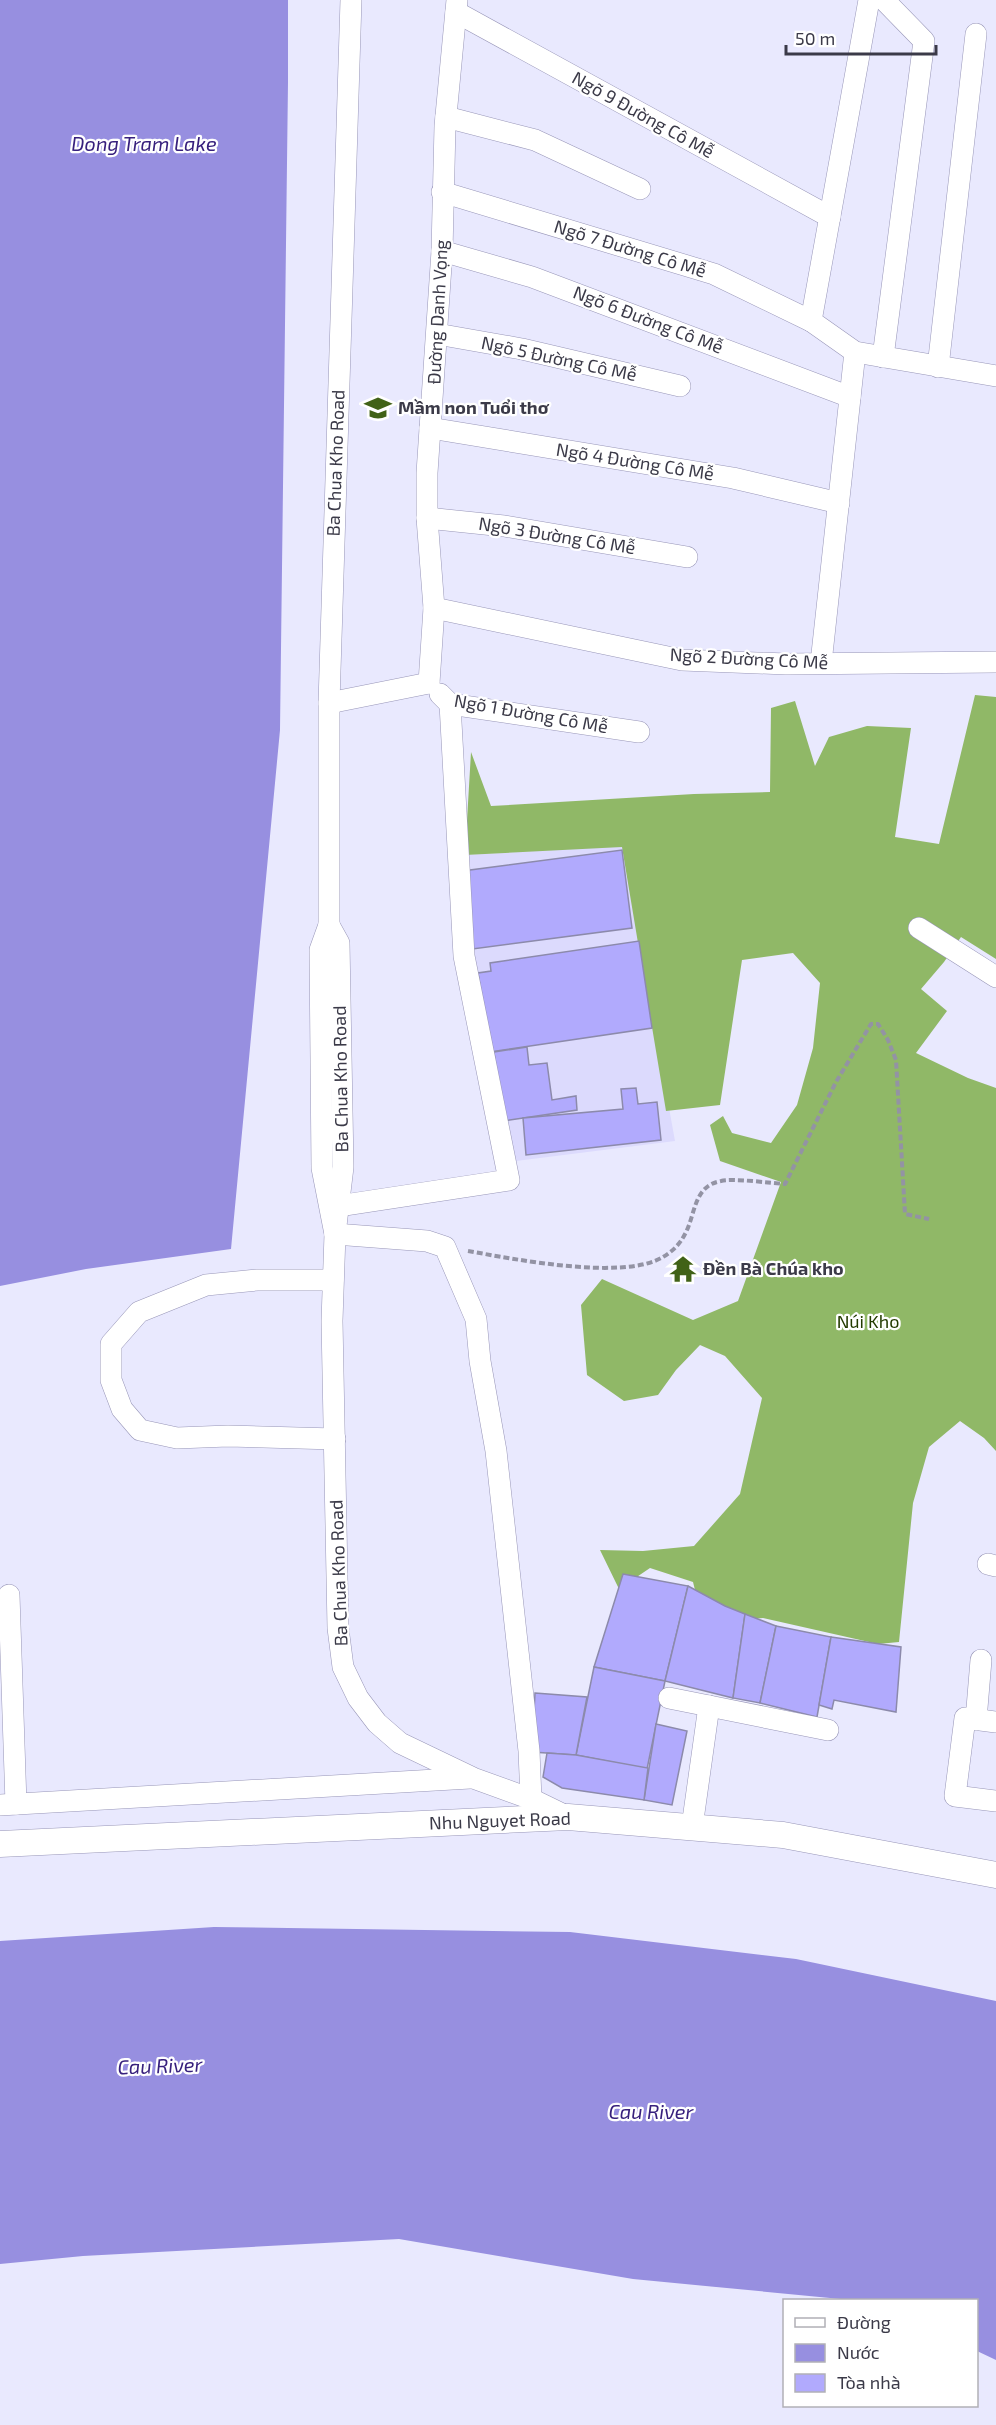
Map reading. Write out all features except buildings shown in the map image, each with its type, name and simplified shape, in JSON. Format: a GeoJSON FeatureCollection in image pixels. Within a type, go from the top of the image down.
{"type":"FeatureCollection","features":[{"type":"Feature","properties":{"kind":"main road","name":"Nhu Nguyet Road"},"geometry":{"type":"LineString","coordinates":[[0,1844],[568,1817],[783,1835],[996,1875]]}},
{"type":"Feature","properties":{"kind":"street","name":"Ba Chua Kho Road"},"geometry":{"type":"LineString","coordinates":[[334,1234],[322,1168],[320,950],[328,926],[329,703],[351,0]]}},
{"type":"Feature","properties":{"kind":"street"},"geometry":{"type":"LineString","coordinates":[[811,321],[869,0]]}},
{"type":"Feature","properties":{"kind":"street"},"geometry":{"type":"LineString","coordinates":[[883,357],[924,41],[884,0]]}},
{"type":"Feature","properties":{"kind":"street","name":"Ngõ 9 Đường Cô Mễ"},"geometry":{"type":"LineString","coordinates":[[457,6],[830,217]]}},
{"type":"Feature","properties":{"kind":"street","name":"Đường Danh Vọng"},"geometry":{"type":"LineString","coordinates":[[429,683],[434,608],[427,518],[427,473],[442,251],[446,117],[457,6]]}},
{"type":"Feature","properties":{"kind":"street"},"geometry":{"type":"LineString","coordinates":[[938,367],[976,34]]}},
{"type":"Feature","properties":{"kind":"street"},"geometry":{"type":"LineString","coordinates":[[446,117],[535,140],[640,189]]}},
{"type":"Feature","properties":{"kind":"street","name":"Ngõ 7 Đường Cô Mễ"},"geometry":{"type":"LineString","coordinates":[[442,192],[714,274],[811,321],[855,352]]}},
{"type":"Feature","properties":{"kind":"street","name":"Ngõ 6 Đường Cô Mễ"},"geometry":{"type":"LineString","coordinates":[[442,251],[532,277],[850,397]]}},
{"type":"Feature","properties":{"kind":"street","name":"Ngõ 5 Đường Cô Mễ"},"geometry":{"type":"LineString","coordinates":[[437,333],[522,349],[680,386]]}},
{"type":"Feature","properties":{"kind":"street"},"geometry":{"type":"LineString","coordinates":[[821,663],[855,352],[996,376]]}},
{"type":"Feature","properties":{"kind":"street","name":"Ngõ 4 Đường Cô Mễ"},"geometry":{"type":"LineString","coordinates":[[430,428],[733,478],[839,503]]}},
{"type":"Feature","properties":{"kind":"street","name":"Ngõ 3 Đường Cô Mễ"},"geometry":{"type":"LineString","coordinates":[[427,518],[504,526],[687,557]]}},
{"type":"Feature","properties":{"kind":"street","name":"Ngõ 2 Đường Cô Mễ"},"geometry":{"type":"LineString","coordinates":[[434,608],[682,660],[821,663],[996,662]]}},
{"type":"Feature","properties":{"kind":"street"},"geometry":{"type":"LineString","coordinates":[[329,703],[429,683]]}},
{"type":"Feature","properties":{"kind":"street","name":"Ngõ 1 Đường Cô Mễ"},"geometry":{"type":"LineString","coordinates":[[429,683],[450,704],[639,732]]}},
{"type":"Feature","properties":{"kind":"street"},"geometry":{"type":"LineString","coordinates":[[338,1206],[509,1180],[464,956],[450,704]]}},
{"type":"Feature","properties":{"kind":"street","name":"Ba Chua Kho Road"},"geometry":{"type":"LineString","coordinates":[[328,926],[339,943],[343,1167],[334,1234],[333,1280],[338,1628],[343,1667],[358,1698],[377,1722],[400,1743],[473,1778],[531,1799],[568,1817]]}},
{"type":"Feature","properties":{"kind":"street"},"geometry":{"type":"LineString","coordinates":[[919,928],[996,977]]}},
{"type":"Feature","properties":{"kind":"street"},"geometry":{"type":"LineString","coordinates":[[334,1234],[427,1242],[446,1247],[476,1319],[480,1361],[496,1451],[529,1751],[531,1799]]}},
{"type":"Feature","properties":{"kind":"street"},"geometry":{"type":"LineString","coordinates":[[333,1280],[257,1280],[206,1285],[139,1312],[111,1344],[111,1380],[122,1409],[140,1430],[177,1438],[228,1436],[335,1439]]}},
{"type":"Feature","properties":{"kind":"street"},"geometry":{"type":"LineString","coordinates":[[9,1594],[8,1804],[473,1778]]}},
{"type":"Feature","properties":{"kind":"street"},"geometry":{"type":"LineString","coordinates":[[981,1660],[986,1721],[965,1718],[954,1796],[996,1801]]}},
{"type":"Feature","properties":{"kind":"street"},"geometry":{"type":"LineString","coordinates":[[669,1698],[828,1730]]}},
{"type":"Feature","properties":{"kind":"street"},"geometry":{"type":"LineString","coordinates":[[692,1827],[709,1706]]}},
{"type":"Feature","properties":{"kind":"path"},"geometry":{"type":"LineString","coordinates":[[466,1250],[550,1265],[630,1267],[663,1257],[679,1245],[687,1232],[700,1194],[710,1184],[724,1180],[785,1184],[836,1082],[871,1024],[874,1023],[878,1024],[888,1040],[896,1060],[904,1214],[929,1220]]}},
{"type":"Feature","properties":{"kind":"shaded area"},"geometry":{"type":"Polygon","coordinates":[[[622,846],[675,1141],[516,1161],[469,971],[465,855],[622,846]]]}},
{"type":"Feature","properties":{"kind":"green space","name":"Núi Kho"},"geometry":{"type":"Polygon","coordinates":[[[975,695],[996,697],[996,959],[961,937],[921,989],[947,1011],[916,1053],[968,1078],[996,1088],[996,1451],[984,1438],[960,1421],[929,1447],[913,1503],[899,1642],[878,1644],[763,1618],[727,1621],[700,1610],[693,1582],[650,1568],[619,1589],[600,1550],[643,1551],[694,1546],[740,1494],[762,1398],[725,1356],[700,1345],[676,1370],[658,1395],[624,1401],[587,1375],[581,1305],[602,1279],[693,1320],[738,1301],[781,1182],[720,1161],[710,1125],[723,1116],[732,1133],[771,1143],[797,1105],[813,1048],[820,983],[793,953],[742,960],[720,1105],[666,1111],[622,847],[465,855],[471,752],[491,806],[694,794],[770,792],[771,708],[795,701],[815,766],[829,737],[867,726],[911,728],[895,837],[939,844],[975,695]]]}},
{"type":"Feature","properties":{"kind":"water","name":"Dong Tram Lake"},"geometry":{"type":"Polygon","coordinates":[[[0,0],[288,0],[288,82],[280,730],[231,1249],[86,1269],[0,1286],[0,0]]]}},
{"type":"Feature","properties":{"kind":"water","name":"Cau River"},"geometry":{"type":"Polygon","coordinates":[[[214,1927],[570,1932],[796,1959],[996,2001],[996,2360],[978,2351],[978,2299],[841,2299],[633,2279],[399,2239],[83,2256],[0,2264],[0,1941],[214,1927]]]}},
{"type":"Feature","properties":{"kind":"place","name":"Mầm non Tuổi thơ"},"geometry":{"type":"Point","coordinates":[378,408]}},
{"type":"Feature","properties":{"kind":"place","name":"Đền Bà Chúa kho"},"geometry":{"type":"Point","coordinates":[683,1269]}}]}
